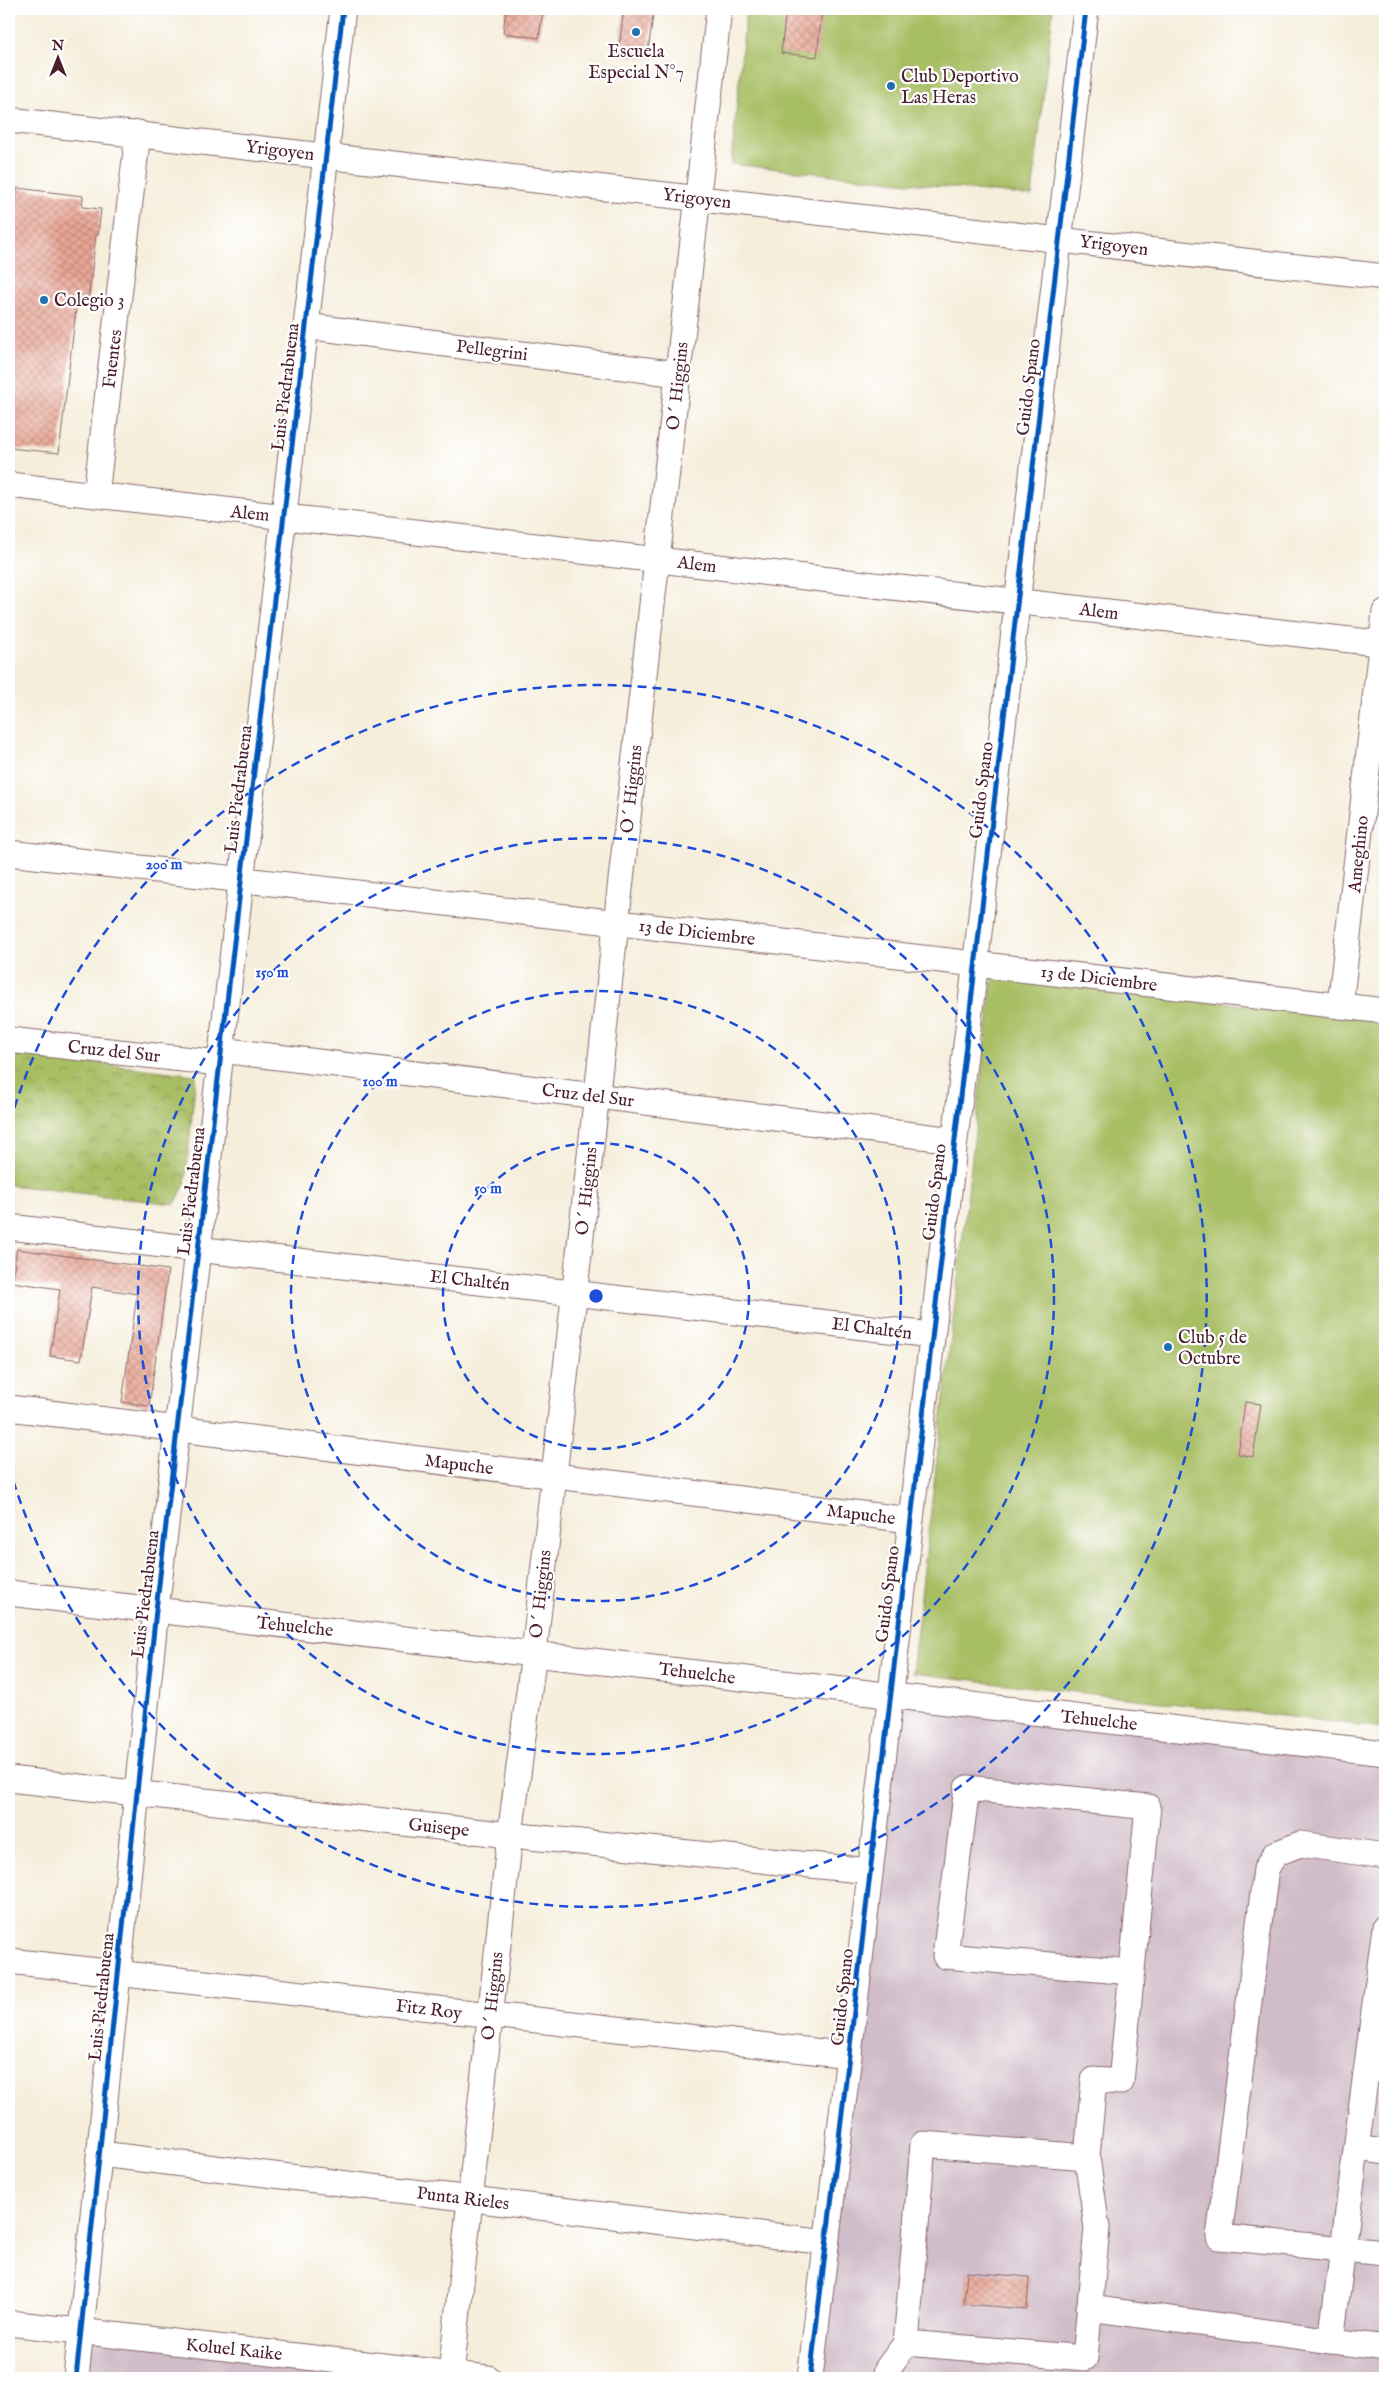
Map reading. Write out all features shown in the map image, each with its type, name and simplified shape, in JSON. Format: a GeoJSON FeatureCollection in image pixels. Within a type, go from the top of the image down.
{"type":"FeatureCollection","features":[{"type":"Feature","properties":{"kind":"street","name":"Luis Piedrabuena"},"geometry":{"type":"LineString","coordinates":[[76,2378],[156,1610],[179,1429],[220,1056],[343,9]]}},
{"type":"Feature","properties":{"kind":"street","name":"O´ Higgins"},"geometry":{"type":"LineString","coordinates":[[451,2374],[510,1835],[534,1653],[719,9]]}},
{"type":"Feature","properties":{"kind":"street","name":"Guido Spano"},"geometry":{"type":"LineString","coordinates":[[810,2378],[1086,9]]}},
{"type":"Feature","properties":{"kind":"street","name":"Yrigoyen"},"geometry":{"type":"LineString","coordinates":[[9,120],[138,133],[1385,276]]}},
{"type":"Feature","properties":{"kind":"street","name":"Fuentes"},"geometry":{"type":"LineString","coordinates":[[96,495],[138,133]]}},
{"type":"Feature","properties":{"kind":"street","name":"Pellegrini"},"geometry":{"type":"LineString","coordinates":[[306,326],[678,374]]}},
{"type":"Feature","properties":{"kind":"street","name":"Alem"},"geometry":{"type":"LineString","coordinates":[[9,485],[1383,643]]}},
{"type":"Feature","properties":{"kind":"street","name":"Ameghino"},"geometry":{"type":"LineString","coordinates":[[1340,1006],[1383,643],[1385,612]]}},
{"type":"Feature","properties":{"kind":"street","name":"13 de Diciembre"},"geometry":{"type":"LineString","coordinates":[[9,854],[1385,1011]]}},
{"type":"Feature","properties":{"kind":"street","name":"Cruz del Sur"},"geometry":{"type":"LineString","coordinates":[[9,1040],[220,1056],[596,1096],[954,1140]]}},
{"type":"Feature","properties":{"kind":"street","name":"El Chaltén"},"geometry":{"type":"LineString","coordinates":[[9,1227],[931,1335]]}},
{"type":"Feature","properties":{"kind":"street","name":"Mapuche"},"geometry":{"type":"LineString","coordinates":[[9,1408],[910,1520]]}},
{"type":"Feature","properties":{"kind":"street","name":"Tehuelche"},"geometry":{"type":"LineString","coordinates":[[9,1593],[1385,1753]]}},
{"type":"Feature","properties":{"kind":"street","name":"Guisepe"},"geometry":{"type":"LineString","coordinates":[[9,1779],[510,1835],[870,1871]]}},
{"type":"Feature","properties":{"kind":"street"},"geometry":{"type":"LineString","coordinates":[[906,2342],[1085,2358],[1097,2228],[1087,2157],[1094,2080],[1121,2082],[1132,1972],[1148,1807],[967,1788],[946,1956],[1132,1972]]}},
{"type":"Feature","properties":{"kind":"street"},"geometry":{"type":"LineString","coordinates":[[1385,1856],[1300,1844],[1275,1854],[1266,1869],[1219,2237],[1385,2253]]}},
{"type":"Feature","properties":{"kind":"street"},"geometry":{"type":"LineString","coordinates":[[1331,2341],[1385,1927]]}},
{"type":"Feature","properties":{"kind":"street","name":"Fitz Roy"},"geometry":{"type":"LineString","coordinates":[[9,1961],[849,2055]]}},
{"type":"Feature","properties":{"kind":"street"},"geometry":{"type":"LineString","coordinates":[[885,2378],[887,2369],[906,2342],[923,2144],[1087,2157]]}},
{"type":"Feature","properties":{"kind":"street"},"geometry":{"type":"LineString","coordinates":[[1357,2148],[1385,2152]]}},
{"type":"Feature","properties":{"kind":"street","name":"Punta Rieles"},"geometry":{"type":"LineString","coordinates":[[100,2154],[826,2242]]}},
{"type":"Feature","properties":{"kind":"street"},"geometry":{"type":"LineString","coordinates":[[1089,2308],[1385,2348]]}},
{"type":"Feature","properties":{"kind":"street","name":"Koluel Kaike"},"geometry":{"type":"LineString","coordinates":[[9,2323],[488,2378]]}},
{"type":"Feature","properties":{"kind":"shaded area"},"geometry":{"type":"Polygon","coordinates":[[[889,1696],[1385,1753],[1385,2378],[810,2378],[889,1696]]]}},
{"type":"Feature","properties":{"kind":"shaded area"},"geometry":{"type":"Polygon","coordinates":[[[81,2332],[488,2378],[76,2378],[81,2332]]]}},
{"type":"Feature","properties":{"kind":"green space","name":"Club Deportivo Las Heras"},"geometry":{"type":"Polygon","coordinates":[[[746,9],[1053,9],[1032,196],[731,164],[746,9]]]}},
{"type":"Feature","properties":{"kind":"green space","name":"Club 5 de Octubre"},"geometry":{"type":"Polygon","coordinates":[[[993,976],[1385,1021],[1385,1728],[912,1673],[993,976]]]}},
{"type":"Feature","properties":{"kind":"green space"},"geometry":{"type":"Polygon","coordinates":[[[9,1053],[196,1075],[185,1184],[175,1204],[9,1185],[9,1053]]]}},
{"type":"Feature","properties":{"kind":"building","name":"Escuela Especial N°7"},"geometry":{"type":"Polygon","coordinates":[[[506,9],[543,9],[539,38],[503,33],[506,9]]]}},
{"type":"Feature","properties":{"kind":"building","name":"Escuela Especial N°7"},"geometry":{"type":"Polygon","coordinates":[[[624,9],[654,9],[647,58],[618,55],[624,9]]]}},
{"type":"Feature","properties":{"kind":"building"},"geometry":{"type":"Polygon","coordinates":[[[786,9],[822,9],[817,57],[781,53],[786,9]]]}},
{"type":"Feature","properties":{"kind":"building"},"geometry":{"type":"Polygon","coordinates":[[[17,188],[83,196],[82,207],[101,209],[88,302],[77,301],[59,453],[9,448],[9,199],[16,200],[17,188]]]}},
{"type":"Feature","properties":{"kind":"building"},"geometry":{"type":"Polygon","coordinates":[[[17,1249],[168,1270],[149,1406],[122,1402],[137,1294],[92,1287],[81,1360],[50,1356],[60,1289],[12,1282],[17,1249]]]}},
{"type":"Feature","properties":{"kind":"building"},"geometry":{"type":"Polygon","coordinates":[[[1245,1402],[1261,1404],[1253,1457],[1238,1454],[1245,1402]]]}},
{"type":"Feature","properties":{"kind":"building"},"geometry":{"type":"Polygon","coordinates":[[[967,2272],[1029,2277],[1027,2309],[964,2304],[967,2272]]]}},
{"type":"Feature","properties":{"kind":"cycle path"},"geometry":{"type":"LineString","coordinates":[[76,2378],[156,1610],[343,9]]}},
{"type":"Feature","properties":{"kind":"cycle path"},"geometry":{"type":"LineString","coordinates":[[810,2378],[1086,9]]}},
{"type":"Feature","properties":{"kind":"place","name":"Escuela Especial N°7"},"geometry":{"type":"Point","coordinates":[636,32]}},
{"type":"Feature","properties":{"kind":"place","name":"Club Deportivo Las Heras"},"geometry":{"type":"Point","coordinates":[891,86]}},
{"type":"Feature","properties":{"kind":"place","name":"Colegio 3"},"geometry":{"type":"Point","coordinates":[44,300]}},
{"type":"Feature","properties":{"kind":"place","name":"Club 5 de Octubre"},"geometry":{"type":"Point","coordinates":[1168,1347]}}]}
